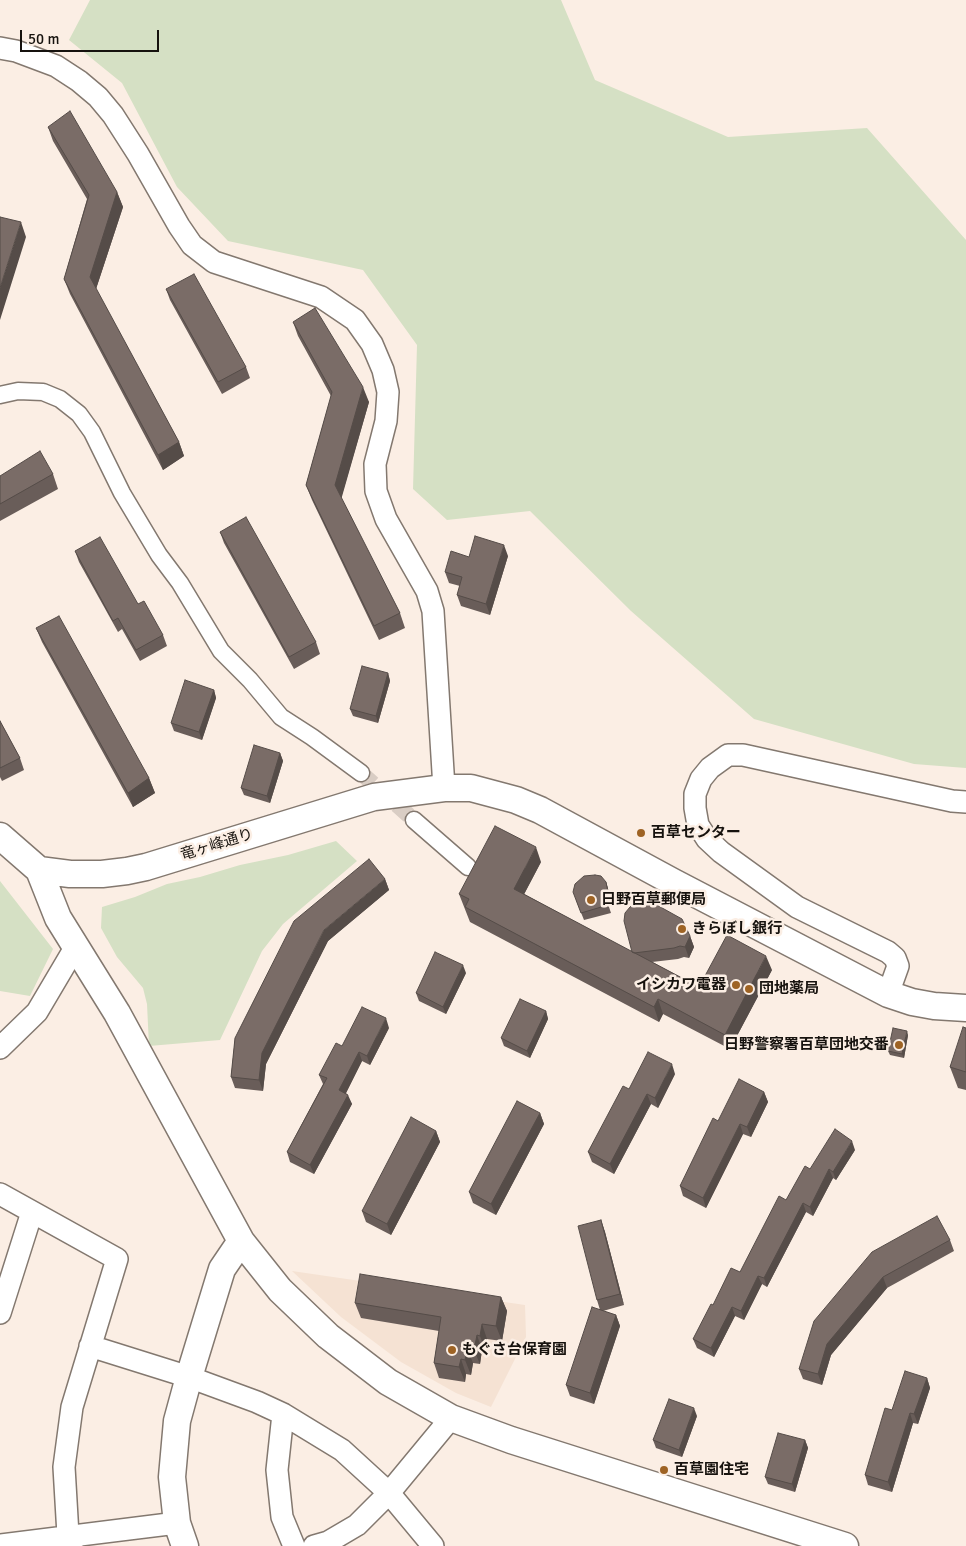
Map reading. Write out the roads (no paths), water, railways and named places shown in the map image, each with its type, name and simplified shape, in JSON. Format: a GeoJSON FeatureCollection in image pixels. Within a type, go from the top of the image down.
{"type":"FeatureCollection","features":[{"type":"Feature","properties":{"kind":"street"},"geometry":{"type":"LineString","coordinates":[[0,48],[16,51],[56,66],[79,81],[98,97],[113,115],[138,154],[192,245],[214,262],[321,297],[355,320],[372,344],[383,370],[388,392],[386,421],[375,464],[376,491],[386,520],[427,590],[433,611],[444,788]]}},
{"type":"Feature","properties":{"kind":"street"},"geometry":{"type":"LineString","coordinates":[[0,395],[18,390],[43,392],[60,399],[79,414],[92,432],[122,493],[160,555],[180,583],[220,651],[250,680],[281,717],[361,773]]}},
{"type":"Feature","properties":{"kind":"street"},"geometry":{"type":"LineString","coordinates":[[888,994],[898,966],[895,958],[888,952],[797,907],[721,852],[707,839],[698,825],[695,808],[695,794],[701,779],[710,768],[728,755],[743,756],[966,802]]}},
{"type":"Feature","properties":{"kind":"street","name":"竜ヶ峰通り"},"geometry":{"type":"LineString","coordinates":[[38,870],[70,874],[102,874],[127,871],[374,797],[444,788],[471,788],[516,800],[540,810],[682,887],[888,994],[912,1002],[934,1006],[966,1008]]}},
{"type":"Feature","properties":{"kind":"street"},"geometry":{"type":"LineString","coordinates":[[414,820],[468,867]]}},
{"type":"Feature","properties":{"kind":"street"},"geometry":{"type":"LineString","coordinates":[[0,836],[38,870],[58,918],[117,1013],[241,1240],[280,1290],[328,1336],[388,1382],[451,1418],[520,1443],[845,1546]]}},
{"type":"Feature","properties":{"kind":"street"},"geometry":{"type":"LineString","coordinates":[[0,1048],[37,1012],[76,946]]}},
{"type":"Feature","properties":{"kind":"street"},"geometry":{"type":"LineString","coordinates":[[0,1194],[117,1259],[72,1408],[64,1467],[70,1541]]}},
{"type":"Feature","properties":{"kind":"street"},"geometry":{"type":"LineString","coordinates":[[0,1313],[32,1212]]}},
{"type":"Feature","properties":{"kind":"street"},"geometry":{"type":"LineString","coordinates":[[0,1544],[181,1534],[172,1477],[177,1421],[222,1269],[241,1240]]}},
{"type":"Feature","properties":{"kind":"street"},"geometry":{"type":"LineString","coordinates":[[90,1346],[189,1377],[257,1402],[283,1414],[342,1450],[389,1493],[433,1546]]}},
{"type":"Feature","properties":{"kind":"street"},"geometry":{"type":"LineString","coordinates":[[283,1414],[277,1470],[282,1517],[294,1546]]}},
{"type":"Feature","properties":{"kind":"street"},"geometry":{"type":"LineString","coordinates":[[314,1546],[328,1542],[357,1526],[389,1493],[451,1418]]}},
{"type":"Feature","properties":{"kind":"tunnel"},"geometry":{"type":"LineString","coordinates":[[361,773],[414,820]]}},
{"type":"Feature","properties":{"kind":"place","name":"百草センター"},"geometry":{"type":"Point","coordinates":[641,833]}},
{"type":"Feature","properties":{"kind":"place","name":"日野百草郵便局"},"geometry":{"type":"Point","coordinates":[591,900]}},
{"type":"Feature","properties":{"kind":"place","name":"きらぼし銀行"},"geometry":{"type":"Point","coordinates":[682,929]}},
{"type":"Feature","properties":{"kind":"place","name":"イシカワ電器"},"geometry":{"type":"Point","coordinates":[736,985]}},
{"type":"Feature","properties":{"kind":"place","name":"団地薬局"},"geometry":{"type":"Point","coordinates":[749,989]}},
{"type":"Feature","properties":{"kind":"place","name":"日野警察署百草団地交番"},"geometry":{"type":"Point","coordinates":[899,1045]}},
{"type":"Feature","properties":{"kind":"place","name":"もぐさ台保育園"},"geometry":{"type":"Point","coordinates":[452,1350]}},
{"type":"Feature","properties":{"kind":"place","name":"百草園住宅"},"geometry":{"type":"Point","coordinates":[664,1470]}}]}
